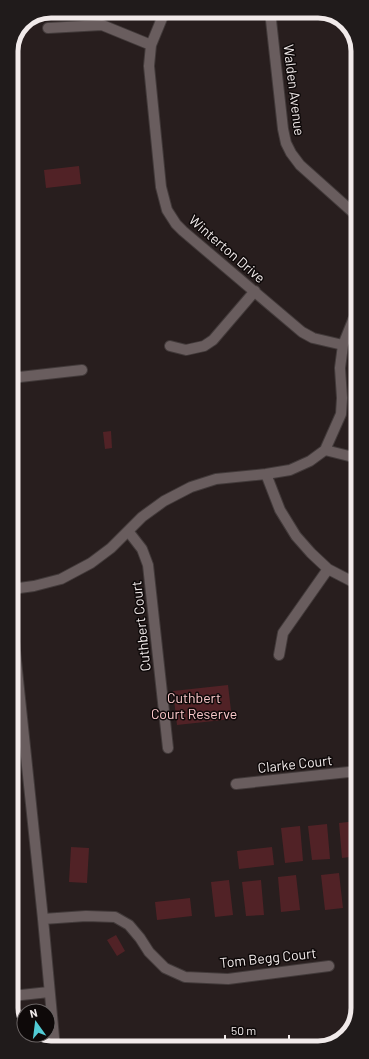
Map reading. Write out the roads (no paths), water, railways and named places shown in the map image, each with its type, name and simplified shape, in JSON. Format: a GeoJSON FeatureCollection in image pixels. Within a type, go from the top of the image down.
{"type":"FeatureCollection","features":[{"type":"Feature","properties":{"kind":"street","name":"Winterton Drive"},"geometry":{"type":"LineString","coordinates":[[162,18],[151,45],[150,66],[161,187],[167,210],[176,224],[183,231],[302,332],[314,338],[343,345]]}},
{"type":"Feature","properties":{"kind":"street","name":"Walden Avenue"},"geometry":{"type":"LineString","coordinates":[[271,18],[286,144],[300,165],[351,211]]}},
{"type":"Feature","properties":{"kind":"street"},"geometry":{"type":"LineString","coordinates":[[48,28],[102,24],[151,45]]}},
{"type":"Feature","properties":{"kind":"street"},"geometry":{"type":"LineString","coordinates":[[170,346],[186,350],[204,346],[213,340],[255,291]]}},
{"type":"Feature","properties":{"kind":"street"},"geometry":{"type":"LineString","coordinates":[[18,588],[34,586],[61,579],[91,563],[111,548],[142,517],[164,501],[191,487],[216,479],[290,470],[310,461],[325,450],[341,414],[342,398],[340,368],[343,345],[351,325]]}},
{"type":"Feature","properties":{"kind":"street"},"geometry":{"type":"LineString","coordinates":[[18,377],[82,370]]}},
{"type":"Feature","properties":{"kind":"street"},"geometry":{"type":"LineString","coordinates":[[325,450],[351,456]]}},
{"type":"Feature","properties":{"kind":"street"},"geometry":{"type":"LineString","coordinates":[[266,474],[280,510],[296,536],[311,553],[328,568],[351,581]]}},
{"type":"Feature","properties":{"kind":"street","name":"Cuthbert Court"},"geometry":{"type":"LineString","coordinates":[[128,531],[142,549],[148,565],[168,748]]}},
{"type":"Feature","properties":{"kind":"street"},"geometry":{"type":"LineString","coordinates":[[279,655],[283,633],[328,568]]}},
{"type":"Feature","properties":{"kind":"street"},"geometry":{"type":"LineString","coordinates":[[18,688],[54,1041]]}},
{"type":"Feature","properties":{"kind":"street","name":"Clarke Court"},"geometry":{"type":"LineString","coordinates":[[236,784],[351,772]]}},
{"type":"Feature","properties":{"kind":"street","name":"Tom Begg Court"},"geometry":{"type":"LineString","coordinates":[[43,920],[86,916],[115,917],[129,925],[149,952],[165,968],[185,977],[228,979],[329,966]]}},
{"type":"Feature","properties":{"kind":"street"},"geometry":{"type":"LineString","coordinates":[[18,995],[49,992]]}},
{"type":"Feature","properties":{"kind":"park label","name":"Cuthbert Court Reserve"},"geometry":{"type":"Point","coordinates":[194,706]}}]}
